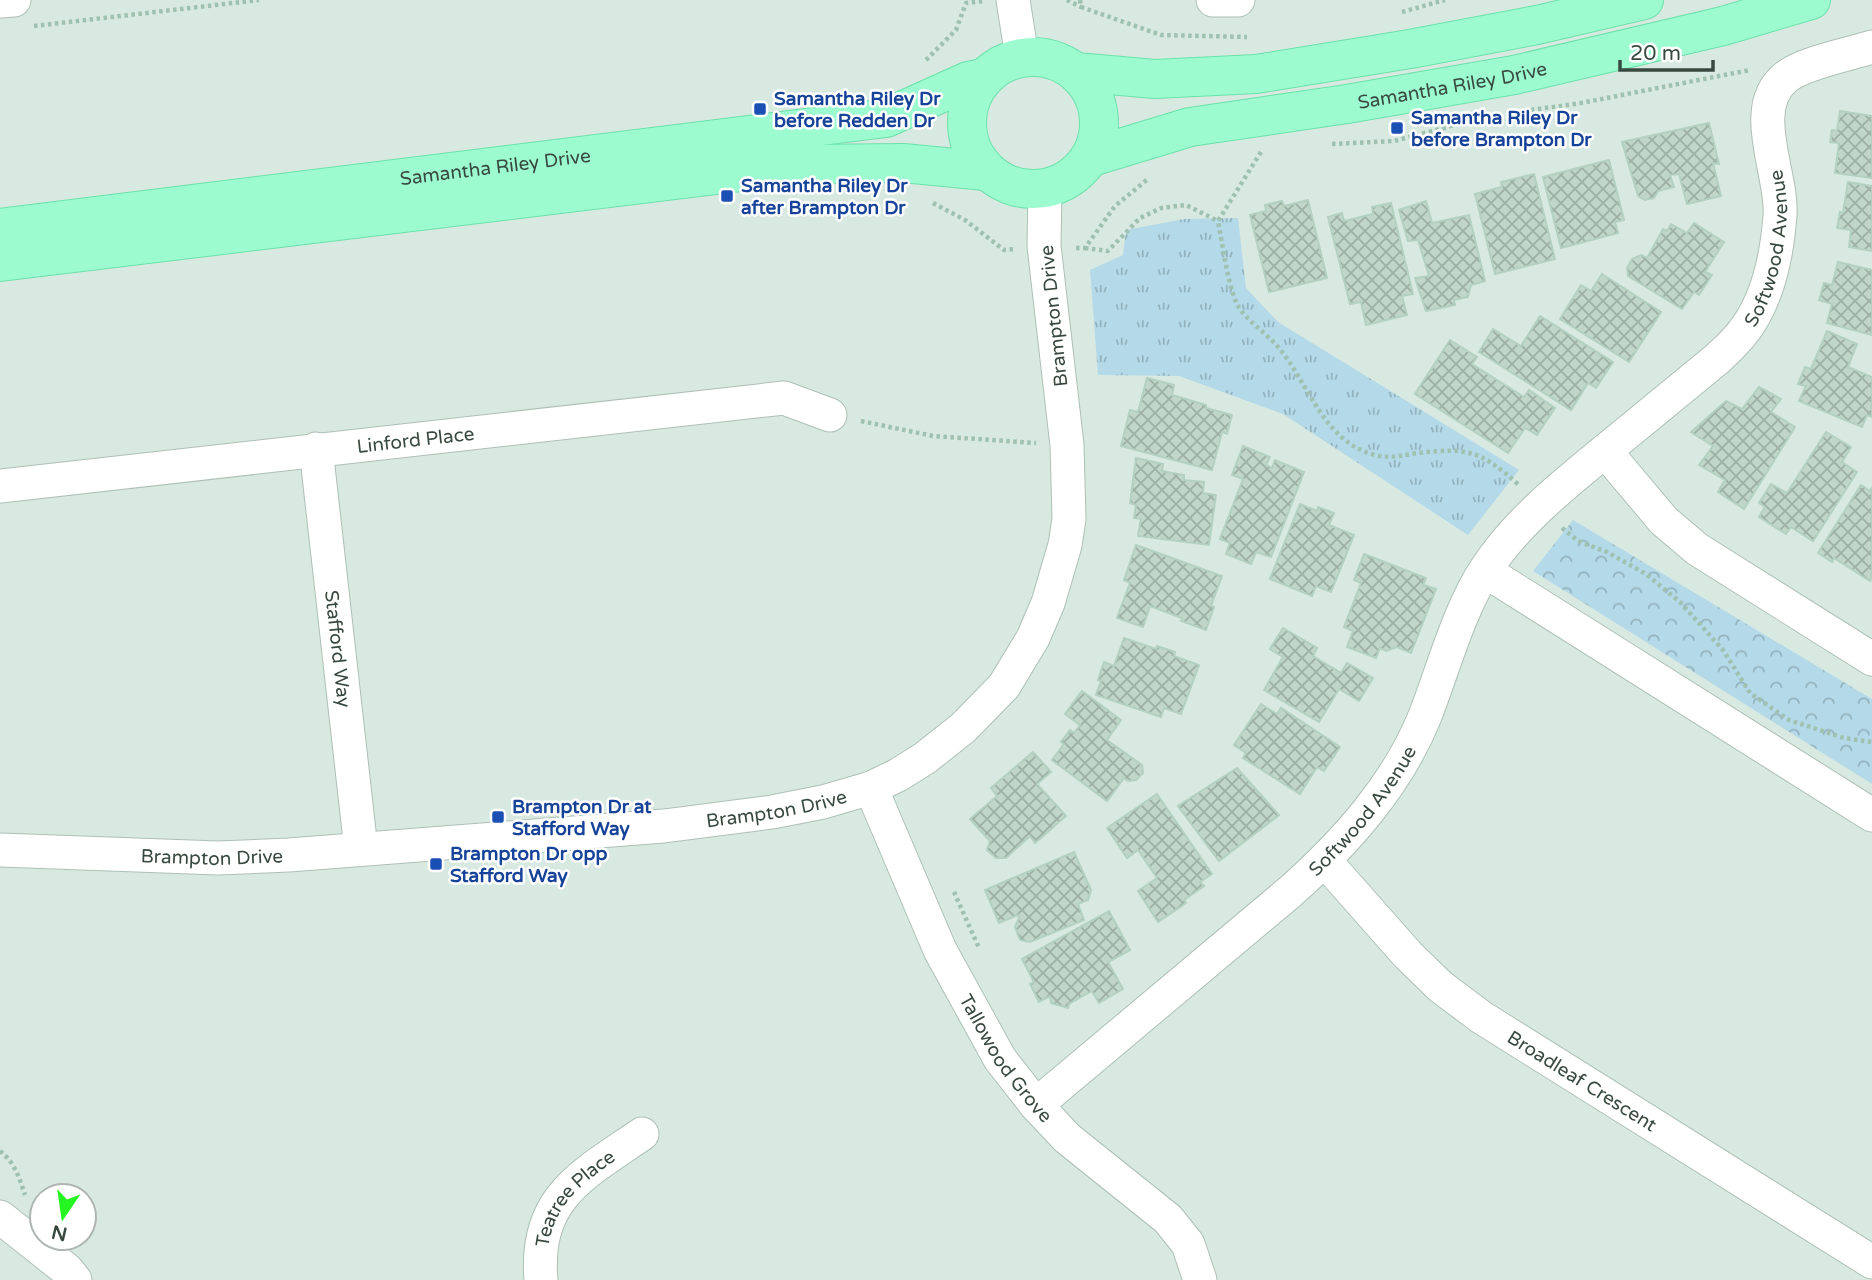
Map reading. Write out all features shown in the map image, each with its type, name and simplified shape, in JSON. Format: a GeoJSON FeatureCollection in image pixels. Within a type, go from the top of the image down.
{"type":"FeatureCollection","features":[{"type":"Feature","properties":{"kind":"main road"},"geometry":{"type":"LineString","coordinates":[[1076,72],[1155,79],[1256,74],[1410,49],[1644,0]]}},
{"type":"Feature","properties":{"kind":"main road","name":"Samantha Riley Drive"},"geometry":{"type":"LineString","coordinates":[[1091,156],[1190,127],[1347,104],[1514,75],[1723,26],[1811,0]]}},
{"type":"Feature","properties":{"kind":"main road"},"geometry":{"type":"LineString","coordinates":[[1022,57],[1041,57],[1059,62],[1076,72],[1088,86],[1098,111],[1097,139],[1091,156],[1079,171],[1063,182],[1045,188],[1024,189],[1004,183],[986,171],[974,155],[967,135],[966,115],[971,96],[982,78],[1000,64],[1022,57]]}},
{"type":"Feature","properties":{"kind":"main road","name":"Samantha Riley Drive"},"geometry":{"type":"LineString","coordinates":[[0,228],[886,118],[968,81],[982,78]]}},
{"type":"Feature","properties":{"kind":"main road","name":"Samantha Riley Drive"},"geometry":{"type":"LineString","coordinates":[[0,262],[807,164],[903,163],[986,171]]}},
{"type":"Feature","properties":{"kind":"street"},"geometry":{"type":"LineString","coordinates":[[1013,0],[1022,57]]}},
{"type":"Feature","properties":{"kind":"street"},"geometry":{"type":"LineString","coordinates":[[1213,0],[1238,0]]}},
{"type":"Feature","properties":{"kind":"street"},"geometry":{"type":"LineString","coordinates":[[0,1],[21,13]]}},
{"type":"Feature","properties":{"kind":"street"},"geometry":{"type":"LineString","coordinates":[[1785,77],[1800,69],[1872,47]]}},
{"type":"Feature","properties":{"kind":"street","name":"Softwood Avenue"},"geometry":{"type":"LineString","coordinates":[[1036,1105],[1325,861],[1357,824],[1406,758],[1465,612],[1485,571],[1511,534],[1540,505],[1717,359],[1741,335],[1763,296],[1775,260],[1780,212],[1767,125],[1772,94],[1785,77]]}},
{"type":"Feature","properties":{"kind":"street","name":"Brampton Drive"},"geometry":{"type":"LineString","coordinates":[[0,850],[218,858],[664,826],[772,812],[823,802],[872,788],[925,758],[963,728],[1004,686],[1033,638],[1048,603],[1065,545],[1069,519],[1067,445],[1044,246],[1045,188]]}},
{"type":"Feature","properties":{"kind":"street","name":"Linford Place"},"geometry":{"type":"LineString","coordinates":[[0,486],[784,397],[830,415]]}},
{"type":"Feature","properties":{"kind":"street","name":"Stafford Way"},"geometry":{"type":"LineString","coordinates":[[316,449],[361,849]]}},
{"type":"Feature","properties":{"kind":"street"},"geometry":{"type":"LineString","coordinates":[[1605,451],[1664,521],[1697,549],[1872,659]]}},
{"type":"Feature","properties":{"kind":"street"},"geometry":{"type":"LineString","coordinates":[[1485,571],[1872,815]]}},
{"type":"Feature","properties":{"kind":"street","name":"Tallowood Grove"},"geometry":{"type":"LineString","coordinates":[[872,788],[940,950],[1000,1059],[1036,1105],[1067,1138],[1168,1219],[1188,1244],[1200,1280]]}},
{"type":"Feature","properties":{"kind":"street","name":"Broadleaf Crescent"},"geometry":{"type":"LineString","coordinates":[[1325,861],[1408,955],[1441,987],[1481,1017],[1872,1262]]}},
{"type":"Feature","properties":{"kind":"street","name":"Teatree Place"},"geometry":{"type":"LineString","coordinates":[[541,1280],[541,1240],[551,1212],[568,1188],[595,1166],[642,1135]]}},
{"type":"Feature","properties":{"kind":"street"},"geometry":{"type":"LineString","coordinates":[[15,1211],[75,1280]]}},
{"type":"Feature","properties":{"kind":"path"},"geometry":{"type":"LineString","coordinates":[[21,13],[259,0]]}},
{"type":"Feature","properties":{"kind":"path"},"geometry":{"type":"LineString","coordinates":[[1067,0],[1161,35],[1254,37]]}},
{"type":"Feature","properties":{"kind":"path"},"geometry":{"type":"LineString","coordinates":[[1080,0],[1082,7]]}},
{"type":"Feature","properties":{"kind":"path"},"geometry":{"type":"LineString","coordinates":[[1402,12],[1445,0]]}},
{"type":"Feature","properties":{"kind":"path"},"geometry":{"type":"LineString","coordinates":[[1515,112],[1581,103],[1745,69],[1785,77]]}},
{"type":"Feature","properties":{"kind":"path"},"geometry":{"type":"LineString","coordinates":[[1329,144],[1394,141],[1489,116]]}},
{"type":"Feature","properties":{"kind":"path"},"geometry":{"type":"LineString","coordinates":[[1252,149],[1265,147],[1218,221],[1238,308],[1279,347],[1312,400],[1342,438],[1374,455],[1396,457],[1453,450],[1475,454],[1494,463],[1521,486]]}},
{"type":"Feature","properties":{"kind":"path"},"geometry":{"type":"LineString","coordinates":[[1085,248],[1115,206],[1146,180],[1157,175]]}},
{"type":"Feature","properties":{"kind":"path"},"geometry":{"type":"LineString","coordinates":[[925,200],[965,220],[1004,250],[1044,246],[1108,251],[1140,218],[1161,208],[1186,205],[1218,221]]}},
{"type":"Feature","properties":{"kind":"path"},"geometry":{"type":"LineString","coordinates":[[830,415],[933,436],[1067,445]]}},
{"type":"Feature","properties":{"kind":"path"},"geometry":{"type":"LineString","coordinates":[[1557,523],[1578,541],[1607,552],[1646,575],[1681,603],[1723,650],[1751,694],[1789,720],[1844,738],[1872,742]]}},
{"type":"Feature","properties":{"kind":"path"},"geometry":{"type":"LineString","coordinates":[[0,1151],[19,1173],[25,1197],[15,1211]]}},
{"type":"Feature","properties":{"kind":"shaded area"},"geometry":{"type":"Polygon","coordinates":[[[0,0],[1872,0],[1872,1280],[0,1280],[0,0]]]}},
{"type":"Feature","properties":{"kind":"green space"},"geometry":{"type":"Polygon","coordinates":[[[1238,218],[1246,288],[1278,322],[1519,470],[1468,535],[1283,414],[1179,376],[1098,375],[1090,270],[1123,255],[1126,230],[1184,219],[1238,218]]]}},
{"type":"Feature","properties":{"kind":"green space"},"geometry":{"type":"Polygon","coordinates":[[[1573,520],[1872,699],[1872,784],[1533,571],[1573,520]]]}},
{"type":"Feature","properties":{"kind":"building"},"geometry":{"type":"Polygon","coordinates":[[[1840,111],[1872,116],[1872,178],[1835,173],[1839,143],[1830,142],[1832,130],[1837,131],[1840,111]]]}},
{"type":"Feature","properties":{"kind":"building"},"geometry":{"type":"Polygon","coordinates":[[[1709,123],[1719,164],[1713,163],[1721,196],[1687,204],[1679,174],[1670,175],[1674,187],[1658,191],[1654,198],[1645,200],[1638,196],[1622,142],[1709,123]]]}},
{"type":"Feature","properties":{"kind":"building"},"geometry":{"type":"Polygon","coordinates":[[[1609,160],[1624,220],[1615,222],[1618,233],[1561,248],[1543,177],[1609,160]]]}},
{"type":"Feature","properties":{"kind":"building"},"geometry":{"type":"Polygon","coordinates":[[[1534,174],[1555,259],[1495,274],[1475,194],[1502,187],[1501,182],[1534,174]]]}},
{"type":"Feature","properties":{"kind":"building"},"geometry":{"type":"Polygon","coordinates":[[[1848,182],[1872,186],[1872,251],[1849,247],[1851,230],[1837,228],[1840,212],[1843,213],[1848,182]]]}},
{"type":"Feature","properties":{"kind":"building"},"geometry":{"type":"Polygon","coordinates":[[[1308,200],[1327,278],[1269,292],[1250,215],[1266,211],[1265,205],[1282,201],[1284,206],[1308,200]]]}},
{"type":"Feature","properties":{"kind":"building"},"geometry":{"type":"Polygon","coordinates":[[[1426,201],[1432,223],[1469,215],[1485,281],[1471,285],[1468,297],[1454,300],[1455,305],[1426,311],[1415,278],[1429,276],[1418,240],[1408,241],[1399,210],[1426,201]]]}},
{"type":"Feature","properties":{"kind":"building"},"geometry":{"type":"Polygon","coordinates":[[[1391,203],[1413,294],[1402,296],[1407,315],[1366,325],[1361,302],[1350,304],[1328,217],[1342,213],[1344,221],[1373,214],[1372,207],[1391,203]]]}},
{"type":"Feature","properties":{"kind":"building"},"geometry":{"type":"Polygon","coordinates":[[[1694,223],[1724,242],[1705,272],[1712,275],[1699,295],[1694,292],[1682,309],[1628,276],[1627,268],[1632,259],[1641,255],[1647,258],[1663,229],[1667,231],[1671,224],[1687,233],[1694,223]]]}},
{"type":"Feature","properties":{"kind":"building"},"geometry":{"type":"Polygon","coordinates":[[[1838,262],[1872,270],[1872,335],[1827,323],[1832,304],[1819,300],[1824,283],[1832,285],[1838,262]]]}},
{"type":"Feature","properties":{"kind":"building"},"geometry":{"type":"Polygon","coordinates":[[[1602,274],[1661,312],[1629,362],[1560,319],[1581,285],[1591,291],[1602,274]]]}},
{"type":"Feature","properties":{"kind":"building"},"geometry":{"type":"Polygon","coordinates":[[[1540,316],[1613,362],[1596,388],[1588,383],[1571,410],[1479,352],[1493,329],[1521,346],[1540,316]]]}},
{"type":"Feature","properties":{"kind":"building"},"geometry":{"type":"Polygon","coordinates":[[[1827,331],[1857,344],[1848,367],[1872,377],[1872,417],[1867,415],[1862,427],[1799,401],[1806,386],[1798,384],[1805,367],[1811,369],[1827,331]]]}},
{"type":"Feature","properties":{"kind":"building"},"geometry":{"type":"Polygon","coordinates":[[[1450,340],[1477,357],[1472,364],[1524,397],[1529,390],[1555,408],[1537,435],[1525,428],[1508,453],[1415,394],[1450,340]]]}},
{"type":"Feature","properties":{"kind":"building"},"geometry":{"type":"Polygon","coordinates":[[[1147,378],[1174,385],[1172,395],[1232,415],[1227,434],[1222,432],[1212,470],[1121,446],[1130,410],[1138,412],[1147,378]]]}},
{"type":"Feature","properties":{"kind":"building"},"geometry":{"type":"Polygon","coordinates":[[[1759,387],[1781,399],[1771,412],[1795,427],[1744,509],[1718,492],[1725,480],[1699,465],[1713,446],[1691,432],[1726,401],[1742,409],[1759,387]]]}},
{"type":"Feature","properties":{"kind":"building"},"geometry":{"type":"Polygon","coordinates":[[[1826,432],[1851,447],[1842,462],[1857,472],[1813,541],[1791,527],[1786,534],[1759,517],[1765,507],[1759,503],[1771,484],[1787,493],[1826,432]]]}},
{"type":"Feature","properties":{"kind":"building"},"geometry":{"type":"Polygon","coordinates":[[[1243,446],[1270,457],[1266,465],[1272,468],[1275,460],[1304,472],[1271,557],[1256,552],[1251,564],[1226,554],[1230,543],[1220,539],[1243,479],[1232,475],[1243,446]]]}},
{"type":"Feature","properties":{"kind":"building"},"geometry":{"type":"Polygon","coordinates":[[[1136,458],[1163,464],[1162,471],[1184,475],[1184,480],[1204,482],[1203,493],[1216,495],[1209,545],[1138,536],[1141,519],[1134,518],[1136,505],[1130,503],[1136,458]]]}},
{"type":"Feature","properties":{"kind":"building"},"geometry":{"type":"Polygon","coordinates":[[[1861,485],[1870,491],[1872,488],[1870,581],[1834,558],[1832,562],[1818,553],[1861,485]]]}},
{"type":"Feature","properties":{"kind":"building"},"geometry":{"type":"Polygon","coordinates":[[[1300,504],[1317,511],[1318,507],[1334,513],[1329,525],[1354,535],[1331,592],[1316,586],[1312,596],[1270,579],[1300,504]]]}},
{"type":"Feature","properties":{"kind":"building"},"geometry":{"type":"Polygon","coordinates":[[[1136,545],[1222,576],[1206,630],[1150,606],[1143,627],[1117,618],[1130,583],[1124,580],[1136,545]]]}},
{"type":"Feature","properties":{"kind":"building"},"geometry":{"type":"Polygon","coordinates":[[[1364,554],[1426,578],[1423,585],[1436,589],[1411,653],[1397,647],[1386,651],[1380,648],[1376,658],[1347,647],[1353,631],[1344,627],[1361,583],[1354,580],[1364,554]]]}},
{"type":"Feature","properties":{"kind":"building"},"geometry":{"type":"Polygon","coordinates":[[[1283,628],[1317,648],[1313,656],[1341,673],[1347,663],[1373,678],[1359,701],[1339,689],[1319,722],[1264,690],[1283,657],[1270,649],[1283,628]]]}},
{"type":"Feature","properties":{"kind":"building"},"geometry":{"type":"Polygon","coordinates":[[[1124,638],[1156,649],[1157,646],[1175,652],[1174,656],[1199,665],[1181,714],[1164,708],[1161,717],[1096,695],[1104,662],[1114,666],[1124,638]]]}},
{"type":"Feature","properties":{"kind":"building"},"geometry":{"type":"Polygon","coordinates":[[[1082,691],[1121,720],[1107,740],[1142,765],[1143,773],[1136,780],[1128,781],[1124,778],[1107,801],[1052,760],[1070,730],[1074,733],[1080,725],[1065,714],[1082,691]]]}},
{"type":"Feature","properties":{"kind":"building"},"geometry":{"type":"Polygon","coordinates":[[[1261,704],[1277,714],[1281,708],[1340,747],[1324,771],[1317,767],[1300,794],[1243,758],[1246,753],[1234,745],[1261,704]]]}},
{"type":"Feature","properties":{"kind":"building"},"geometry":{"type":"Polygon","coordinates":[[[1033,752],[1051,772],[1037,784],[1066,816],[1035,843],[1030,836],[1006,858],[996,858],[987,850],[990,841],[970,819],[997,796],[991,788],[1033,752]]]}},
{"type":"Feature","properties":{"kind":"building"},"geometry":{"type":"Polygon","coordinates":[[[1237,768],[1279,815],[1219,861],[1178,806],[1237,768]]]}},
{"type":"Feature","properties":{"kind":"building"},"geometry":{"type":"Polygon","coordinates":[[[1157,794],[1212,874],[1200,882],[1204,886],[1184,900],[1186,903],[1158,922],[1138,891],[1157,878],[1138,850],[1127,858],[1107,828],[1157,794]]]}},
{"type":"Feature","properties":{"kind":"building"},"geometry":{"type":"Polygon","coordinates":[[[1074,852],[1091,890],[1088,900],[1078,904],[1084,920],[1030,942],[1020,940],[1015,927],[1018,915],[999,923],[985,890],[1074,852]]]}},
{"type":"Feature","properties":{"kind":"building"},"geometry":{"type":"Polygon","coordinates":[[[1109,911],[1130,950],[1108,962],[1123,989],[1099,1003],[1092,991],[1069,1004],[1068,1008],[1051,1003],[1050,996],[1039,1002],[1030,984],[1034,982],[1022,959],[1109,911]]]}},
{"type":"Feature","properties":{"kind":"place","name":"Samantha Riley Dr before Redden Dr"},"geometry":{"type":"Point","coordinates":[760,109]}},
{"type":"Feature","properties":{"kind":"place","name":"Samantha Riley Dr before Brampton Dr"},"geometry":{"type":"Point","coordinates":[1397,128]}},
{"type":"Feature","properties":{"kind":"place","name":"Samantha Riley Dr after Brampton Dr"},"geometry":{"type":"Point","coordinates":[727,196]}},
{"type":"Feature","properties":{"kind":"place","name":"Brampton Dr at Stafford Way"},"geometry":{"type":"Point","coordinates":[498,817]}},
{"type":"Feature","properties":{"kind":"place","name":"Brampton Dr opp Stafford Way"},"geometry":{"type":"Point","coordinates":[436,864]}}]}
